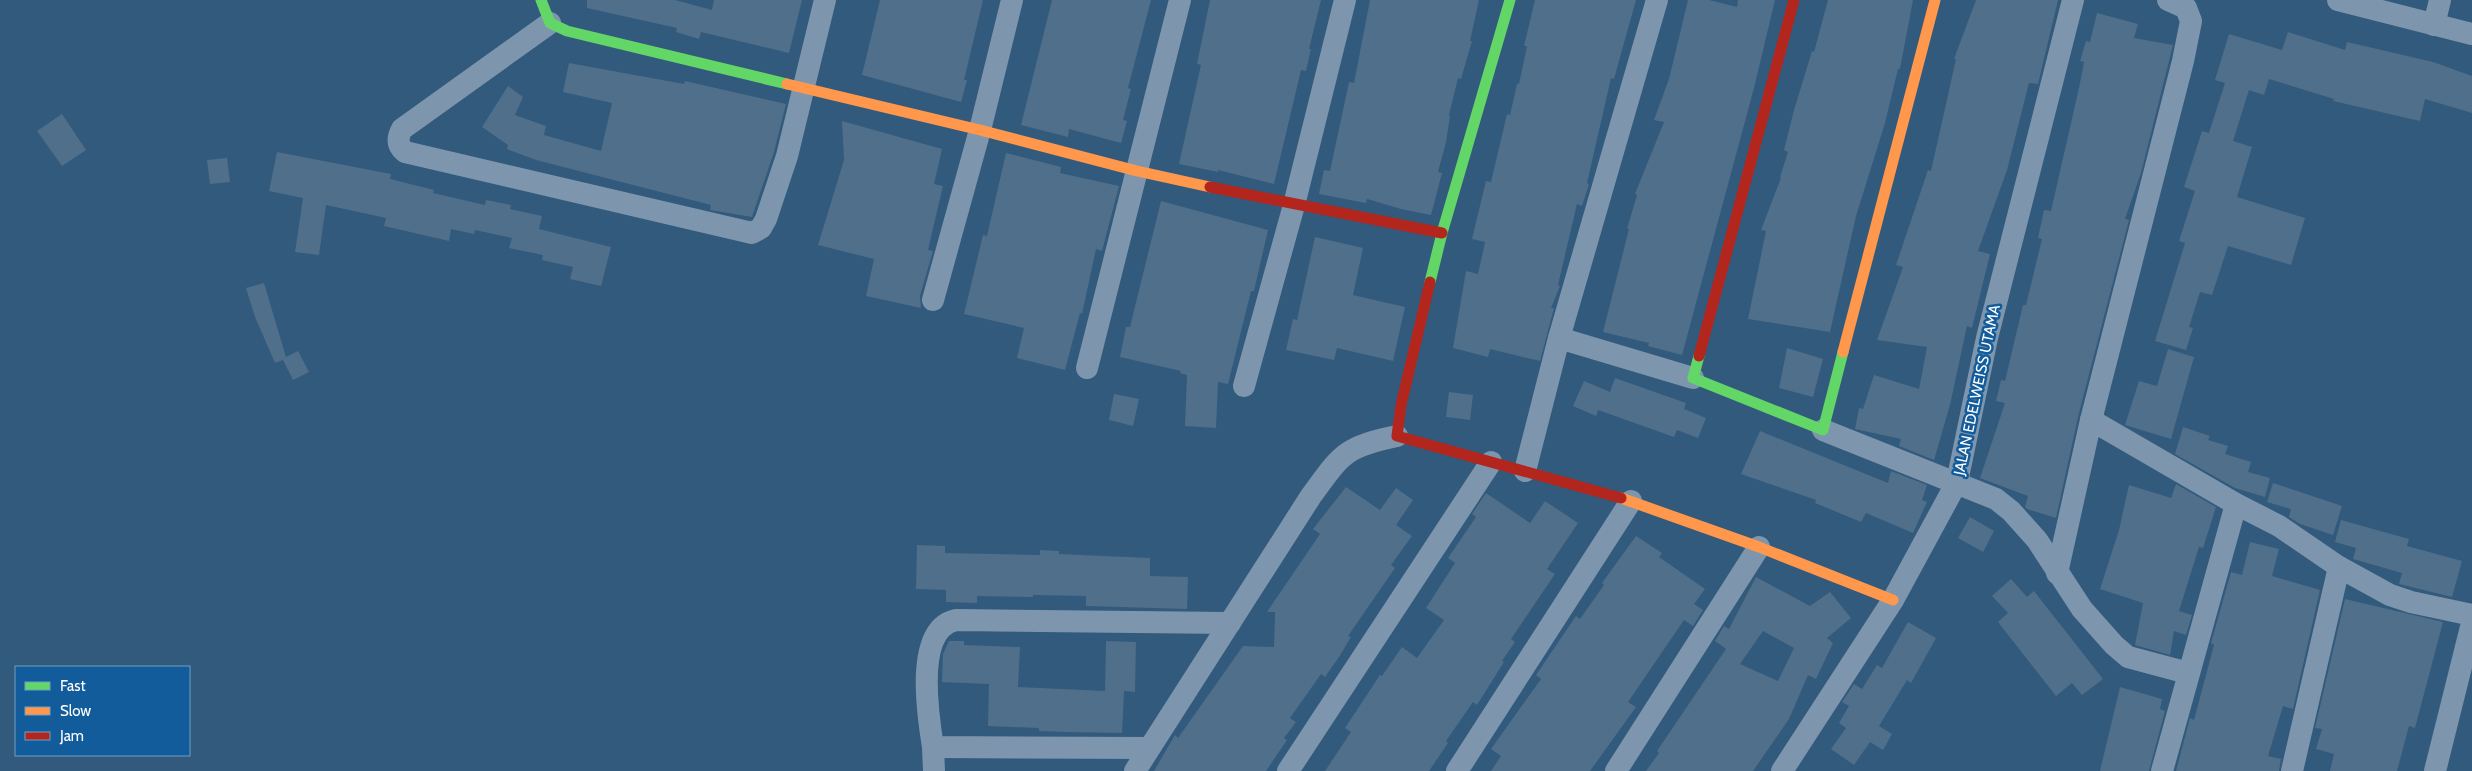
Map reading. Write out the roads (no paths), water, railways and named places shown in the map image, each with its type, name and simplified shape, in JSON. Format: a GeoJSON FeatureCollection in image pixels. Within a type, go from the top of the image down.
{"type":"FeatureCollection","features":[{"type":"Feature","properties":{"kind":"street"},"geometry":{"type":"LineString","coordinates":[[541,0],[550,23],[567,31],[802,89],[980,130],[1137,171],[1294,205],[1442,233]]}},
{"type":"Feature","properties":{"kind":"street"},"geometry":{"type":"LineString","coordinates":[[550,23],[402,129],[398,142],[400,147],[405,152],[752,233],[761,228],[766,219],[787,156],[825,0]]}},
{"type":"Feature","properties":{"kind":"street"},"geometry":{"type":"LineString","coordinates":[[933,300],[980,130],[1012,0]]}},
{"type":"Feature","properties":{"kind":"street"},"geometry":{"type":"LineString","coordinates":[[1087,368],[1180,0]]}},
{"type":"Feature","properties":{"kind":"street"},"geometry":{"type":"LineString","coordinates":[[1244,386],[1294,205],[1345,0]]}},
{"type":"Feature","properties":{"kind":"street"},"geometry":{"type":"LineString","coordinates":[[1397,436],[1401,405],[1442,233],[1510,0]]}},
{"type":"Feature","properties":{"kind":"street"},"geometry":{"type":"LineString","coordinates":[[1525,471],[1559,338],[1657,0]]}},
{"type":"Feature","properties":{"kind":"street"},"geometry":{"type":"LineString","coordinates":[[1693,378],[1794,0]]}},
{"type":"Feature","properties":{"kind":"street"},"geometry":{"type":"LineString","coordinates":[[1823,430],[1935,0]]}},
{"type":"Feature","properties":{"kind":"street","name":"JALAN EDELWEISS UTAMA"},"geometry":{"type":"LineString","coordinates":[[1782,771],[1894,600],[1957,482],[1987,338],[2073,0]]}},
{"type":"Feature","properties":{"kind":"street"},"geometry":{"type":"LineString","coordinates":[[2057,573],[2092,420],[2181,70],[2191,21],[2186,8],[2168,0]]}},
{"type":"Feature","properties":{"kind":"street"},"geometry":{"type":"LineString","coordinates":[[2338,0],[2472,34]]}},
{"type":"Feature","properties":{"kind":"street"},"geometry":{"type":"LineString","coordinates":[[2434,25],[2440,0]]}},
{"type":"Feature","properties":{"kind":"street"},"geometry":{"type":"LineString","coordinates":[[1559,338],[1693,378],[1996,499],[2011,510],[2037,540],[2082,609],[2114,645],[2128,657],[2188,673]]}},
{"type":"Feature","properties":{"kind":"street"},"geometry":{"type":"LineString","coordinates":[[2092,420],[2236,504],[2279,526],[2339,567],[2390,594],[2411,602],[2472,615]]}},
{"type":"Feature","properties":{"kind":"street"},"geometry":{"type":"LineString","coordinates":[[1135,771],[1311,496],[1340,458],[1353,448],[1368,442],[1397,436],[1631,501],[1759,547],[1894,600]]}},
{"type":"Feature","properties":{"kind":"street"},"geometry":{"type":"LineString","coordinates":[[1288,771],[1491,462]]}},
{"type":"Feature","properties":{"kind":"street"},"geometry":{"type":"LineString","coordinates":[[1457,771],[1631,501]]}},
{"type":"Feature","properties":{"kind":"street"},"geometry":{"type":"LineString","coordinates":[[2162,771],[2236,504]]}},
{"type":"Feature","properties":{"kind":"street"},"geometry":{"type":"LineString","coordinates":[[1616,771],[1759,547]]}},
{"type":"Feature","properties":{"kind":"street"},"geometry":{"type":"LineString","coordinates":[[2292,771],[2339,567]]}},
{"type":"Feature","properties":{"kind":"street"},"geometry":{"type":"LineString","coordinates":[[934,771],[927,692],[928,652],[942,627],[949,622],[1230,623]]}},
{"type":"Feature","properties":{"kind":"street"},"geometry":{"type":"LineString","coordinates":[[2434,771],[2472,623]]}},
{"type":"Feature","properties":{"kind":"street"},"geometry":{"type":"LineString","coordinates":[[932,747],[1149,748]]}}]}
